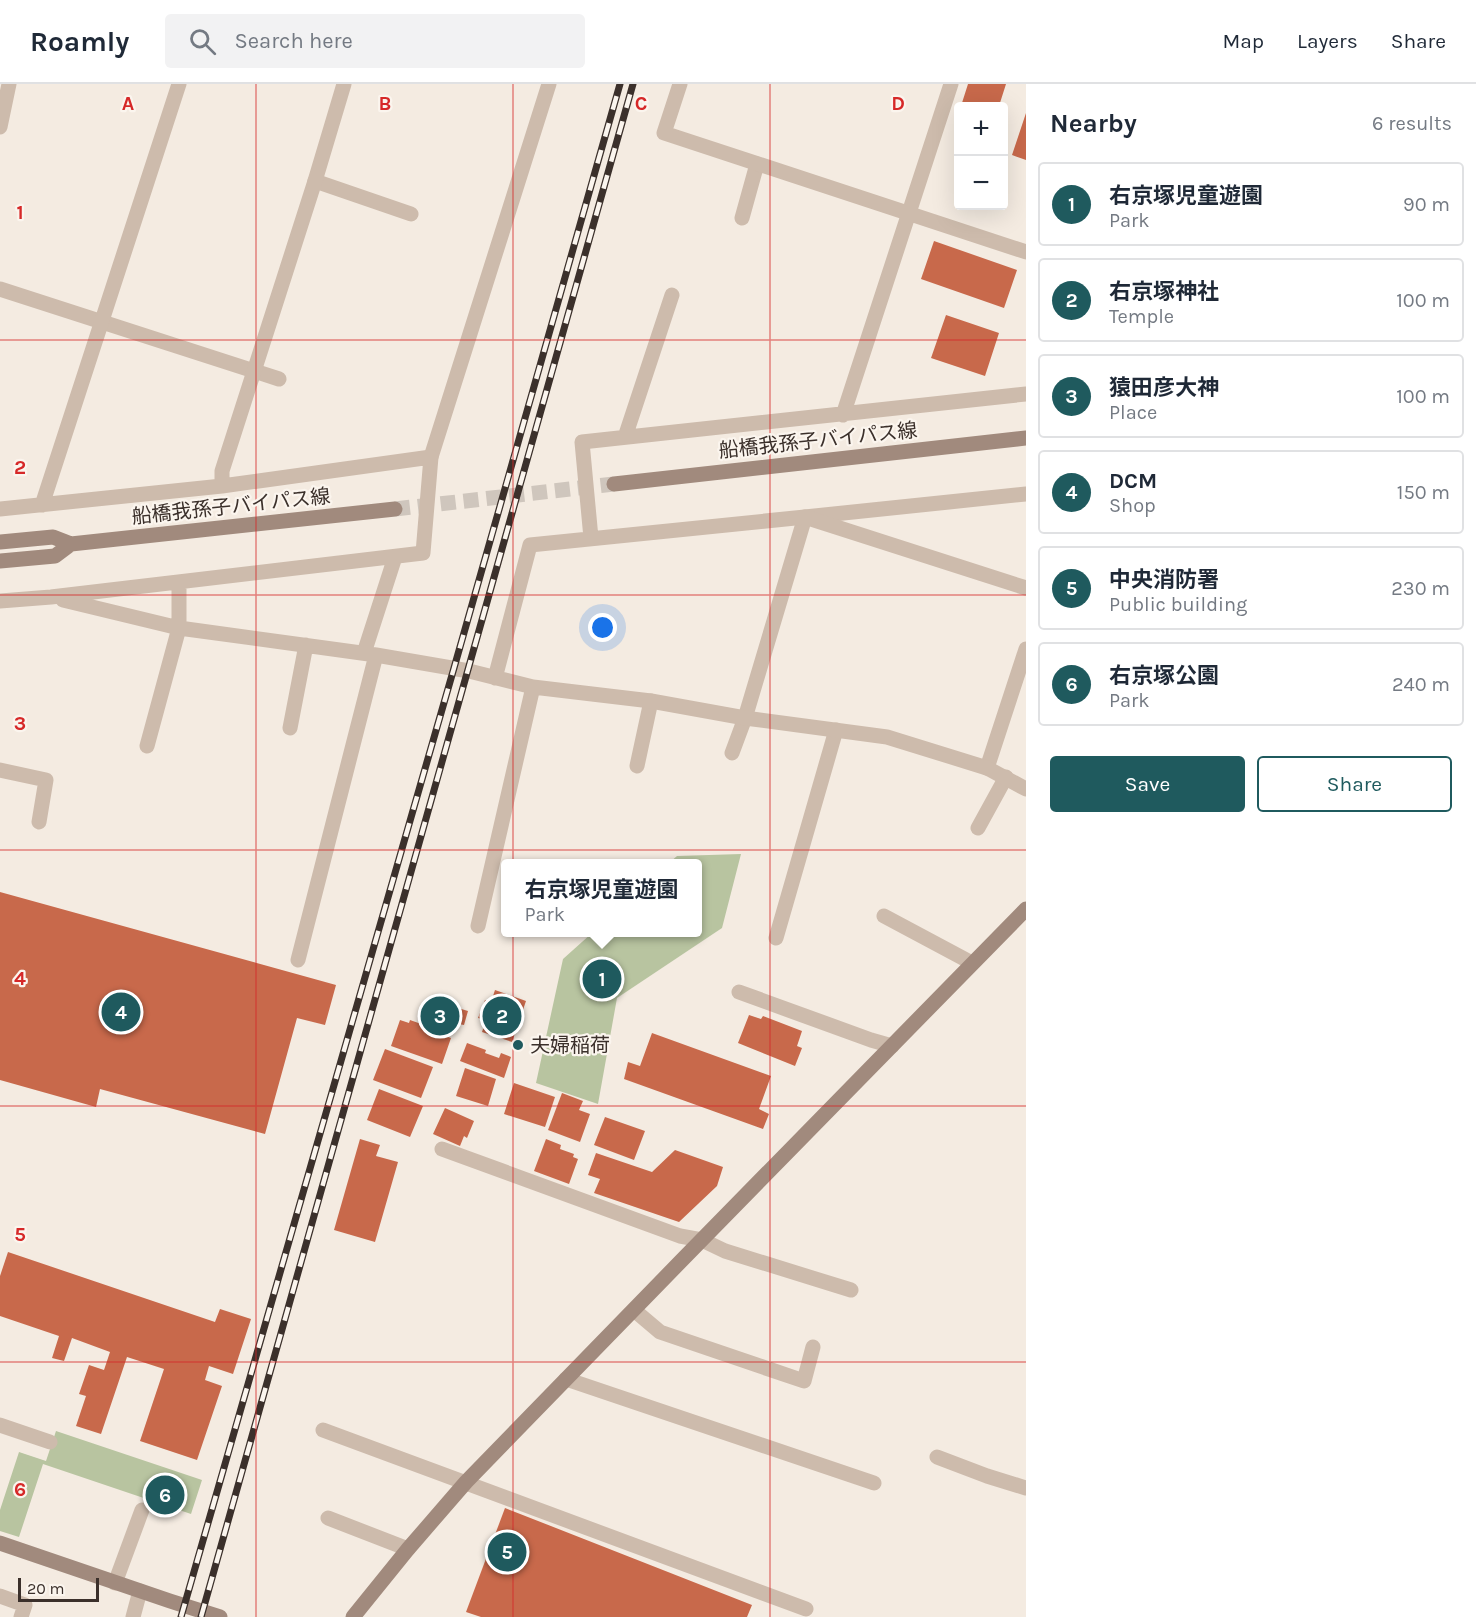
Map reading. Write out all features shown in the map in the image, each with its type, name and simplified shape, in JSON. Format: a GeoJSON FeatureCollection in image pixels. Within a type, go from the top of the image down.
{"type":"FeatureCollection","features":[{"type":"Feature","properties":{"kind":"street"},"geometry":{"type":"LineString","coordinates":[[0,127],[9,84]]}},
{"type":"Feature","properties":{"kind":"street"},"geometry":{"type":"LineString","coordinates":[[42,505],[179,84]]}},
{"type":"Feature","properties":{"kind":"street"},"geometry":{"type":"LineString","coordinates":[[222,486],[222,471],[344,84]]}},
{"type":"Feature","properties":{"kind":"street"},"geometry":{"type":"LineString","coordinates":[[0,601],[423,553],[431,457],[549,84]]}},
{"type":"Feature","properties":{"kind":"street"},"geometry":{"type":"LineString","coordinates":[[680,84],[664,133],[1026,252]]}},
{"type":"Feature","properties":{"kind":"street"},"geometry":{"type":"LineString","coordinates":[[843,415],[951,84]]}},
{"type":"Feature","properties":{"kind":"street"},"geometry":{"type":"LineString","coordinates":[[742,218],[757,164]]}},
{"type":"Feature","properties":{"kind":"street"},"geometry":{"type":"LineString","coordinates":[[315,181],[411,214]]}},
{"type":"Feature","properties":{"kind":"street"},"geometry":{"type":"LineString","coordinates":[[0,289],[279,379]]}},
{"type":"Feature","properties":{"kind":"street"},"geometry":{"type":"LineString","coordinates":[[625,437],[672,295]]}},
{"type":"Feature","properties":{"kind":"street"},"geometry":{"type":"LineString","coordinates":[[591,538],[582,442],[1026,394]]}},
{"type":"Feature","properties":{"kind":"street","name":"船橋我孫子バイパス線"},"geometry":{"type":"LineString","coordinates":[[614,484],[1026,438]]}},
{"type":"Feature","properties":{"kind":"street"},"geometry":{"type":"LineString","coordinates":[[0,509],[222,486],[431,457]]}},
{"type":"Feature","properties":{"kind":"street"},"geometry":{"type":"LineString","coordinates":[[495,678],[530,545],[1026,494]]}},
{"type":"Feature","properties":{"kind":"street","name":"船橋我孫子バイパス線"},"geometry":{"type":"LineString","coordinates":[[0,542],[53,537],[71,544],[395,509]]}},
{"type":"Feature","properties":{"kind":"street"},"geometry":{"type":"LineString","coordinates":[[805,517],[1026,588]]}},
{"type":"Feature","properties":{"kind":"street"},"geometry":{"type":"LineString","coordinates":[[732,753],[745,718],[805,517]]}},
{"type":"Feature","properties":{"kind":"street","name":"船橋我孫子バイパス線"},"geometry":{"type":"LineString","coordinates":[[0,561],[55,556],[71,544]]}},
{"type":"Feature","properties":{"kind":"street"},"geometry":{"type":"LineString","coordinates":[[298,960],[395,556]]}},
{"type":"Feature","properties":{"kind":"street"},"geometry":{"type":"LineString","coordinates":[[147,747],[179,628],[179,582]]}},
{"type":"Feature","properties":{"kind":"street"},"geometry":{"type":"LineString","coordinates":[[51,597],[179,628],[370,654],[469,671],[533,687],[651,701],[745,718],[887,737],[987,768],[1026,789]]}},
{"type":"Feature","properties":{"kind":"street"},"geometry":{"type":"LineString","coordinates":[[290,728],[306,645]]}},
{"type":"Feature","properties":{"kind":"street"},"geometry":{"type":"LineString","coordinates":[[987,768],[1026,649]]}},
{"type":"Feature","properties":{"kind":"street"},"geometry":{"type":"LineString","coordinates":[[478,926],[533,687]]}},
{"type":"Feature","properties":{"kind":"street"},"geometry":{"type":"LineString","coordinates":[[637,766],[651,701]]}},
{"type":"Feature","properties":{"kind":"street"},"geometry":{"type":"LineString","coordinates":[[776,938],[836,730]]}},
{"type":"Feature","properties":{"kind":"street"},"geometry":{"type":"LineString","coordinates":[[0,770],[46,780],[39,822]]}},
{"type":"Feature","properties":{"kind":"street"},"geometry":{"type":"LineString","coordinates":[[978,828],[1005,777]]}},
{"type":"Feature","properties":{"kind":"street"},"geometry":{"type":"LineString","coordinates":[[353,1617],[466,1482],[1026,909]]}},
{"type":"Feature","properties":{"kind":"street"},"geometry":{"type":"LineString","coordinates":[[884,916],[972,963]]}},
{"type":"Feature","properties":{"kind":"street"},"geometry":{"type":"LineString","coordinates":[[739,992],[892,1046]]}},
{"type":"Feature","properties":{"kind":"street"},"geometry":{"type":"LineString","coordinates":[[442,1149],[680,1236],[702,1240],[725,1251],[851,1290]]}},
{"type":"Feature","properties":{"kind":"street"},"geometry":{"type":"LineString","coordinates":[[634,1310],[660,1332],[804,1381],[813,1347]]}},
{"type":"Feature","properties":{"kind":"street"},"geometry":{"type":"LineString","coordinates":[[566,1379],[874,1483]]}},
{"type":"Feature","properties":{"kind":"street"},"geometry":{"type":"LineString","coordinates":[[0,1425],[50,1442]]}},
{"type":"Feature","properties":{"kind":"street"},"geometry":{"type":"LineString","coordinates":[[323,1430],[806,1609]]}},
{"type":"Feature","properties":{"kind":"street"},"geometry":{"type":"LineString","coordinates":[[937,1457],[1026,1488]]}},
{"type":"Feature","properties":{"kind":"street"},"geometry":{"type":"LineString","coordinates":[[115,1582],[142,1510]]}},
{"type":"Feature","properties":{"kind":"street"},"geometry":{"type":"LineString","coordinates":[[328,1518],[408,1549]]}},
{"type":"Feature","properties":{"kind":"street"},"geometry":{"type":"LineString","coordinates":[[0,1543],[220,1617]]}},
{"type":"Feature","properties":{"kind":"street"},"geometry":{"type":"LineString","coordinates":[[133,1617],[140,1591]]}},
{"type":"Feature","properties":{"kind":"street"},"geometry":{"type":"LineString","coordinates":[[0,1596],[25,1605],[21,1617]]}},
{"type":"Feature","properties":{"kind":"green space"},"geometry":{"type":"Polygon","coordinates":[[[741,854],[722,928],[617,998],[598,1104],[536,1083],[563,959],[588,937],[702,937],[702,859],[674,859],[677,856],[741,854]]]}},
{"type":"Feature","properties":{"kind":"green space"},"geometry":{"type":"Polygon","coordinates":[[[56,1431],[202,1480],[191,1514],[43,1464],[19,1537],[0,1531],[0,1510],[19,1452],[46,1461],[56,1431]]]}},
{"type":"Feature","properties":{"kind":"building"},"geometry":{"type":"Polygon","coordinates":[[[968,84],[1006,84],[1000,102],[962,102],[968,84]]]}},
{"type":"Feature","properties":{"kind":"building"},"geometry":{"type":"Polygon","coordinates":[[[1026,113],[1026,160],[1012,155],[1026,113]]]}},
{"type":"Feature","properties":{"kind":"building"},"geometry":{"type":"Polygon","coordinates":[[[934,241],[1017,270],[1004,308],[921,279],[934,241]]]}},
{"type":"Feature","properties":{"kind":"building"},"geometry":{"type":"Polygon","coordinates":[[[946,315],[999,333],[985,376],[931,358],[946,315]]]}},
{"type":"Feature","properties":{"kind":"building"},"geometry":{"type":"Polygon","coordinates":[[[0,892],[336,985],[325,1025],[297,1018],[265,1134],[100,1089],[96,1107],[0,1080],[0,892]]]}},
{"type":"Feature","properties":{"kind":"building"},"geometry":{"type":"Polygon","coordinates":[[[495,990],[526,1001],[512,1042],[482,1032],[486,1020],[478,1018],[485,1000],[491,1002],[495,990]]]}},
{"type":"Feature","properties":{"kind":"building"},"geometry":{"type":"Polygon","coordinates":[[[458,1008],[468,1011],[464,1025],[454,1023],[458,1008]]]}},
{"type":"Feature","properties":{"kind":"building"},"geometry":{"type":"Polygon","coordinates":[[[749,1015],[761,1019],[763,1016],[802,1031],[797,1046],[802,1048],[795,1066],[738,1043],[749,1015]]]}},
{"type":"Feature","properties":{"kind":"building"},"geometry":{"type":"Polygon","coordinates":[[[400,1020],[409,1023],[410,1020],[424,1025],[423,1028],[451,1038],[442,1064],[391,1046],[400,1020]]]}},
{"type":"Feature","properties":{"kind":"building"},"geometry":{"type":"Polygon","coordinates":[[[652,1033],[771,1076],[759,1109],[769,1114],[763,1129],[624,1079],[628,1062],[640,1066],[652,1033]]]}},
{"type":"Feature","properties":{"kind":"building"},"geometry":{"type":"Polygon","coordinates":[[[467,1043],[499,1058],[501,1053],[511,1057],[504,1078],[460,1061],[467,1043]]]}},
{"type":"Feature","properties":{"kind":"building"},"geometry":{"type":"Polygon","coordinates":[[[385,1049],[433,1067],[421,1098],[373,1080],[385,1049]]]}},
{"type":"Feature","properties":{"kind":"building"},"geometry":{"type":"Polygon","coordinates":[[[465,1068],[496,1079],[488,1106],[456,1096],[465,1068]]]}},
{"type":"Feature","properties":{"kind":"building"},"geometry":{"type":"Polygon","coordinates":[[[514,1083],[555,1097],[545,1127],[504,1114],[514,1083]]]}},
{"type":"Feature","properties":{"kind":"building"},"geometry":{"type":"Polygon","coordinates":[[[379,1089],[423,1106],[410,1137],[367,1120],[379,1089]]]}},
{"type":"Feature","properties":{"kind":"building"},"geometry":{"type":"Polygon","coordinates":[[[562,1093],[583,1101],[579,1110],[590,1114],[580,1142],[548,1130],[562,1093]]]}},
{"type":"Feature","properties":{"kind":"building"},"geometry":{"type":"Polygon","coordinates":[[[445,1108],[474,1121],[467,1138],[464,1136],[460,1146],[433,1134],[445,1108]]]}},
{"type":"Feature","properties":{"kind":"building"},"geometry":{"type":"Polygon","coordinates":[[[605,1117],[645,1131],[634,1160],[594,1145],[605,1117]]]}},
{"type":"Feature","properties":{"kind":"building"},"geometry":{"type":"Polygon","coordinates":[[[360,1139],[380,1145],[376,1156],[398,1162],[375,1242],[334,1230],[360,1139]]]}},
{"type":"Feature","properties":{"kind":"building"},"geometry":{"type":"Polygon","coordinates":[[[546,1139],[561,1145],[560,1149],[574,1154],[573,1157],[578,1159],[569,1184],[534,1171],[546,1139]]]}},
{"type":"Feature","properties":{"kind":"building"},"geometry":{"type":"Polygon","coordinates":[[[675,1150],[723,1167],[717,1186],[679,1222],[594,1193],[600,1179],[588,1175],[596,1153],[652,1172],[675,1150]]]}},
{"type":"Feature","properties":{"kind":"building"},"geometry":{"type":"Polygon","coordinates":[[[8,1252],[215,1322],[220,1309],[251,1319],[233,1374],[209,1366],[205,1380],[222,1386],[197,1460],[140,1441],[164,1369],[127,1357],[101,1434],[76,1426],[86,1396],[79,1394],[89,1365],[104,1370],[110,1352],[72,1338],[64,1361],[52,1358],[59,1336],[0,1316],[0,1276],[8,1252]]]}},
{"type":"Feature","properties":{"kind":"building"},"geometry":{"type":"Polygon","coordinates":[[[505,1508],[752,1605],[747,1617],[481,1617],[466,1612],[505,1508]]]}},
{"type":"Feature","properties":{"kind":"tunnel"},"geometry":{"type":"LineString","coordinates":[[395,509],[614,484]]}},
{"type":"Feature","properties":{"kind":"railway"},"geometry":{"type":"LineString","coordinates":[[181,1617],[620,84]]}},
{"type":"Feature","properties":{"kind":"railway"},"geometry":{"type":"LineString","coordinates":[[201,1617],[633,84]]}},
{"type":"Feature","properties":{"kind":"place","name":"右京塚児童遊園"},"geometry":{"type":"Point","coordinates":[602,979]}},
{"type":"Feature","properties":{"kind":"place","name":"DCM"},"geometry":{"type":"Point","coordinates":[121,1012]}},
{"type":"Feature","properties":{"kind":"place","name":"猿田彦大神"},"geometry":{"type":"Point","coordinates":[440,1016]}},
{"type":"Feature","properties":{"kind":"place","name":"右京塚神社"},"geometry":{"type":"Point","coordinates":[502,1016]}},
{"type":"Feature","properties":{"kind":"place","name":"夫婦稲荷"},"geometry":{"type":"Point","coordinates":[518,1045]}},
{"type":"Feature","properties":{"kind":"place","name":"右京塚公園"},"geometry":{"type":"Point","coordinates":[165,1495]}},
{"type":"Feature","properties":{"kind":"place","name":"中央消防署"},"geometry":{"type":"Point","coordinates":[507,1552]}}]}
